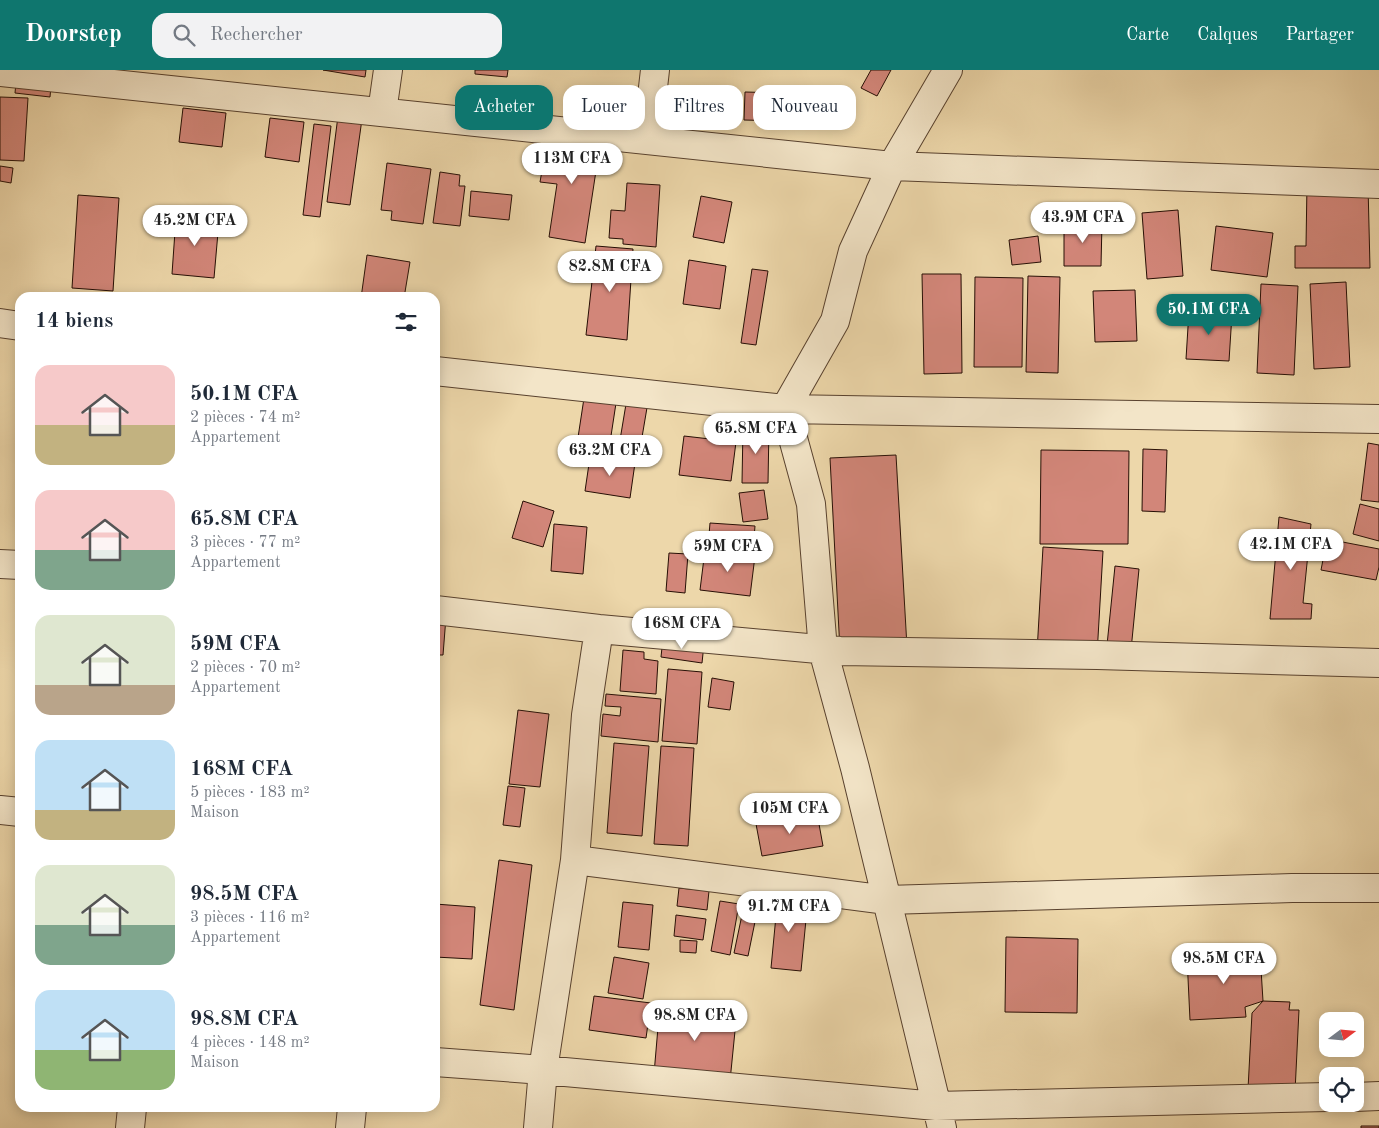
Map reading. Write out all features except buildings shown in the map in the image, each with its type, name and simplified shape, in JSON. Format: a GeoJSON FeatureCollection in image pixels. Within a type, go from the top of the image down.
{"type":"FeatureCollection","features":[{"type":"Feature","properties":{"kind":"street"},"geometry":{"type":"LineString","coordinates":[[382,112],[388,70]]}},
{"type":"Feature","properties":{"kind":"street"},"geometry":{"type":"LineString","coordinates":[[647,140],[655,70]]}},
{"type":"Feature","properties":{"kind":"street"},"geometry":{"type":"LineString","coordinates":[[939,1117],[855,768],[823,650],[811,504],[785,409],[835,321],[853,251],[892,166],[948,70]]}},
{"type":"Feature","properties":{"kind":"street"},"geometry":{"type":"LineString","coordinates":[[0,72],[174,80],[382,112],[892,166],[1379,184]]}},
{"type":"Feature","properties":{"kind":"street"},"geometry":{"type":"LineString","coordinates":[[0,323],[15,325]]}},
{"type":"Feature","properties":{"kind":"street"},"geometry":{"type":"LineString","coordinates":[[440,372],[785,409],[1379,419]]}},
{"type":"Feature","properties":{"kind":"street"},"geometry":{"type":"LineString","coordinates":[[0,564],[15,566]]}},
{"type":"Feature","properties":{"kind":"street"},"geometry":{"type":"LineString","coordinates":[[440,611],[599,629],[823,650],[1379,663]]}},
{"type":"Feature","properties":{"kind":"street"},"geometry":{"type":"LineString","coordinates":[[538,1128],[543,1070],[575,860],[586,715],[599,629]]}},
{"type":"Feature","properties":{"kind":"street"},"geometry":{"type":"LineString","coordinates":[[0,810],[15,812]]}},
{"type":"Feature","properties":{"kind":"street"},"geometry":{"type":"LineString","coordinates":[[575,860],[887,900],[1292,888],[1379,888]]}},
{"type":"Feature","properties":{"kind":"street"},"geometry":{"type":"LineString","coordinates":[[440,1062],[543,1070],[939,1117],[1319,1097]]}},
{"type":"Feature","properties":{"kind":"street"},"geometry":{"type":"LineString","coordinates":[[1364,1097],[1379,1096]]}},
{"type":"Feature","properties":{"kind":"street"},"geometry":{"type":"LineString","coordinates":[[130,1128],[132,1112]]}},
{"type":"Feature","properties":{"kind":"street"},"geometry":{"type":"LineString","coordinates":[[350,1128],[352,1112]]}}]}
